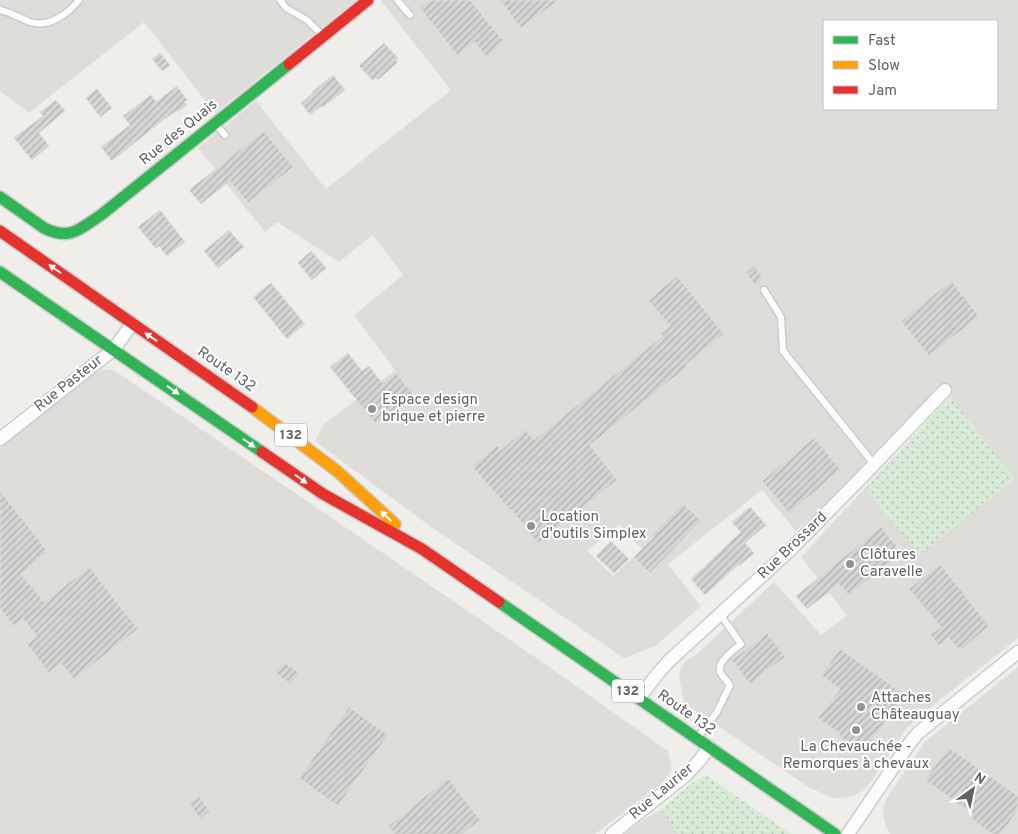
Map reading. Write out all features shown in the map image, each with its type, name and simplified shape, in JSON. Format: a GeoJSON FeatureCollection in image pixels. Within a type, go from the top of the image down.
{"type":"FeatureCollection","features":[{"type":"Feature","properties":{"kind":"main road","name":"Rue des Quais"},"geometry":{"type":"LineString","coordinates":[[0,197],[52,232],[68,234],[78,231],[101,215],[364,1]]}},
{"type":"Feature","properties":{"kind":"main road","name":"Route 132"},"geometry":{"type":"LineString","coordinates":[[0,232],[200,370],[288,452],[323,494],[422,549],[835,834]]}},
{"type":"Feature","properties":{"kind":"main road","name":"Route 132"},"geometry":{"type":"LineString","coordinates":[[0,272],[114,350],[288,452],[344,477],[422,549]]}},
{"type":"Feature","properties":{"kind":"street","name":"Rue Pasteur"},"geometry":{"type":"LineString","coordinates":[[0,438],[114,350],[132,324]]}},
{"type":"Feature","properties":{"kind":"street","name":"Rue Brossard"},"geometry":{"type":"LineString","coordinates":[[639,698],[669,661],[788,552],[945,390]]}},
{"type":"Feature","properties":{"kind":"street"},"geometry":{"type":"LineString","coordinates":[[848,834],[918,733],[1018,652]]}},
{"type":"Feature","properties":{"kind":"street","name":"Rue Laurier"},"geometry":{"type":"LineString","coordinates":[[612,834],[686,775],[709,747]]}},
{"type":"Feature","properties":{"kind":"lane"},"geometry":{"type":"LineString","coordinates":[[0,10],[32,22],[43,23],[56,20],[70,11],[79,0]]}},
{"type":"Feature","properties":{"kind":"lane"},"geometry":{"type":"LineString","coordinates":[[280,0],[286,8],[307,20],[323,36]]}},
{"type":"Feature","properties":{"kind":"lane"},"geometry":{"type":"LineString","coordinates":[[397,0],[410,16]]}},
{"type":"Feature","properties":{"kind":"lane"},"geometry":{"type":"LineString","coordinates":[[215,123],[225,135]]}},
{"type":"Feature","properties":{"kind":"lane"},"geometry":{"type":"LineString","coordinates":[[764,290],[781,317],[783,351],[874,464]]}},
{"type":"Feature","properties":{"kind":"lane"},"geometry":{"type":"LineString","coordinates":[[697,739],[716,712],[730,685],[720,672],[720,666],[724,658],[741,644],[720,614]]}},
{"type":"Feature","properties":{"kind":"shaded area"},"geometry":{"type":"Polygon","coordinates":[[[0,0],[356,0],[215,113],[144,22],[29,113],[0,91],[0,0]]]}},
{"type":"Feature","properties":{"kind":"shaded area"},"geometry":{"type":"Polygon","coordinates":[[[381,0],[1018,0],[1018,638],[906,729],[863,791],[850,797],[834,798],[810,788],[684,703],[679,676],[681,667],[686,661],[697,654],[774,582],[821,635],[847,615],[801,557],[950,397],[940,384],[851,481],[796,531],[762,490],[668,564],[701,606],[655,646],[624,658],[427,524],[315,441],[323,425],[395,370],[354,315],[403,275],[373,235],[339,262],[277,222],[265,232],[198,148],[256,101],[326,189],[451,90],[381,0]],[[619,524],[587,551],[613,576],[642,549],[619,524]]]}},
{"type":"Feature","properties":{"kind":"shaded area"},"geometry":{"type":"Polygon","coordinates":[[[106,369],[115,371],[294,492],[668,751],[671,763],[670,773],[661,784],[595,834],[0,834],[0,448],[94,373],[106,369]]]}},
{"type":"Feature","properties":{"kind":"shaded area"},"geometry":{"type":"Polygon","coordinates":[[[1018,667],[1018,834],[890,834],[883,812],[886,799],[925,742],[1018,667]]]}},
{"type":"Feature","properties":{"kind":"shaded area"},"geometry":{"type":"Polygon","coordinates":[[[660,810],[679,834],[625,834],[643,820],[660,810]]]}},
{"type":"Feature","properties":{"kind":"green space"},"geometry":{"type":"Polygon","coordinates":[[[951,397],[1015,479],[920,555],[865,489],[951,397]]]}},
{"type":"Feature","properties":{"kind":"green space"},"geometry":{"type":"Polygon","coordinates":[[[706,775],[791,834],[679,834],[660,810],[693,782],[706,775]]]}},
{"type":"Feature","properties":{"kind":"building"},"geometry":{"type":"Polygon","coordinates":[[[430,0],[470,0],[504,42],[487,57],[475,42],[458,56],[420,8],[430,0]]]}},
{"type":"Feature","properties":{"kind":"building"},"geometry":{"type":"Polygon","coordinates":[[[500,0],[559,0],[521,28],[500,0]]]}},
{"type":"Feature","properties":{"kind":"building"},"geometry":{"type":"Polygon","coordinates":[[[384,43],[398,58],[396,61],[398,62],[378,80],[376,78],[373,81],[359,66],[384,43]]]}},
{"type":"Feature","properties":{"kind":"building"},"geometry":{"type":"Polygon","coordinates":[[[160,53],[170,65],[162,71],[152,59],[160,53]]]}},
{"type":"Feature","properties":{"kind":"building"},"geometry":{"type":"Polygon","coordinates":[[[333,75],[345,90],[310,115],[301,103],[333,75]]]}},
{"type":"Feature","properties":{"kind":"building"},"geometry":{"type":"Polygon","coordinates":[[[177,86],[187,100],[184,102],[187,105],[158,124],[112,161],[101,147],[130,125],[123,116],[151,95],[156,102],[177,86]]]}},
{"type":"Feature","properties":{"kind":"building"},"geometry":{"type":"Polygon","coordinates":[[[97,89],[112,108],[100,117],[86,98],[97,89]]]}},
{"type":"Feature","properties":{"kind":"building"},"geometry":{"type":"Polygon","coordinates":[[[56,100],[65,111],[39,133],[49,146],[32,160],[14,138],[43,116],[40,112],[56,100]]]}},
{"type":"Feature","properties":{"kind":"building"},"geometry":{"type":"Polygon","coordinates":[[[264,131],[293,167],[248,203],[230,181],[201,204],[189,190],[264,131]]]}},
{"type":"Feature","properties":{"kind":"building"},"geometry":{"type":"Polygon","coordinates":[[[160,210],[185,242],[167,256],[159,246],[156,249],[138,227],[160,210]]]}},
{"type":"Feature","properties":{"kind":"building"},"geometry":{"type":"Polygon","coordinates":[[[229,230],[244,247],[218,268],[204,251],[229,230]]]}},
{"type":"Feature","properties":{"kind":"building"},"geometry":{"type":"Polygon","coordinates":[[[311,251],[326,268],[312,280],[298,263],[311,251]]]}},
{"type":"Feature","properties":{"kind":"building"},"geometry":{"type":"Polygon","coordinates":[[[754,266],[763,278],[755,285],[746,273],[754,266]]]}},
{"type":"Feature","properties":{"kind":"building"},"geometry":{"type":"Polygon","coordinates":[[[677,276],[724,334],[686,364],[688,366],[590,445],[617,480],[538,543],[511,509],[472,466],[497,446],[501,450],[525,429],[534,440],[663,336],[661,333],[670,326],[648,300],[677,276]]]}},
{"type":"Feature","properties":{"kind":"building"},"geometry":{"type":"Polygon","coordinates":[[[951,281],[979,316],[929,356],[901,321],[951,281]]]}},
{"type":"Feature","properties":{"kind":"building"},"geometry":{"type":"Polygon","coordinates":[[[271,283],[305,324],[287,339],[253,297],[271,283]]]}},
{"type":"Feature","properties":{"kind":"building"},"geometry":{"type":"Polygon","coordinates":[[[348,353],[362,371],[369,366],[382,383],[396,373],[413,394],[376,424],[330,367],[348,353]]]}},
{"type":"Feature","properties":{"kind":"building"},"geometry":{"type":"Polygon","coordinates":[[[814,438],[841,470],[789,513],[762,481],[814,438]]]}},
{"type":"Feature","properties":{"kind":"building"},"geometry":{"type":"Polygon","coordinates":[[[0,491],[48,552],[21,574],[44,602],[89,567],[138,629],[74,679],[61,663],[49,673],[27,644],[37,636],[23,619],[14,626],[0,609],[0,491]]]}},
{"type":"Feature","properties":{"kind":"building"},"geometry":{"type":"Polygon","coordinates":[[[683,504],[701,521],[650,573],[634,557],[654,537],[652,535],[683,504]]]}},
{"type":"Feature","properties":{"kind":"building"},"geometry":{"type":"Polygon","coordinates":[[[750,507],[766,525],[745,543],[754,553],[705,595],[691,579],[741,532],[732,522],[750,507]]]}},
{"type":"Feature","properties":{"kind":"building"},"geometry":{"type":"Polygon","coordinates":[[[881,527],[902,553],[849,595],[839,584],[807,609],[796,596],[881,527]]]}},
{"type":"Feature","properties":{"kind":"building"},"geometry":{"type":"Polygon","coordinates":[[[611,541],[629,559],[614,573],[596,556],[611,541]]]}},
{"type":"Feature","properties":{"kind":"building","name":"Attaches Châteauguay"},"geometry":{"type":"Polygon","coordinates":[[[940,564],[989,626],[960,651],[949,638],[939,646],[930,635],[941,627],[909,589],[940,564]]]}},
{"type":"Feature","properties":{"kind":"building"},"geometry":{"type":"Polygon","coordinates":[[[767,633],[785,657],[750,684],[732,660],[767,633]]]}},
{"type":"Feature","properties":{"kind":"building","name":"Attaches Châteauguay"},"geometry":{"type":"Polygon","coordinates":[[[840,649],[905,695],[863,753],[818,718],[840,689],[821,675],[840,649]]]}},
{"type":"Feature","properties":{"kind":"building"},"geometry":{"type":"Polygon","coordinates":[[[284,662],[299,673],[291,684],[276,673],[284,662]]]}},
{"type":"Feature","properties":{"kind":"building"},"geometry":{"type":"Polygon","coordinates":[[[349,707],[388,735],[338,806],[299,778],[349,707]]]}},
{"type":"Feature","properties":{"kind":"building"},"geometry":{"type":"Polygon","coordinates":[[[948,747],[1018,796],[1018,810],[1001,834],[993,834],[970,818],[973,814],[925,780],[948,747]]]}},
{"type":"Feature","properties":{"kind":"building"},"geometry":{"type":"Polygon","coordinates":[[[448,778],[480,820],[462,834],[395,834],[388,826],[448,778]]]}},
{"type":"Feature","properties":{"kind":"building"},"geometry":{"type":"Polygon","coordinates":[[[199,796],[210,811],[200,819],[189,803],[199,796]]]}},
{"type":"Feature","properties":{"kind":"traffic: fast"},"geometry":{"type":"LineString","coordinates":[[0,197],[44,228],[53,232],[68,233],[81,229],[289,64]]}},
{"type":"Feature","properties":{"kind":"traffic: fast"},"geometry":{"type":"LineString","coordinates":[[0,272],[262,452]]}},
{"type":"Feature","properties":{"kind":"traffic: fast"},"geometry":{"type":"LineString","coordinates":[[499,602],[835,834]]}},
{"type":"Feature","properties":{"kind":"traffic: slow"},"geometry":{"type":"LineString","coordinates":[[252,407],[337,471],[395,524]]}},
{"type":"Feature","properties":{"kind":"traffic: jam"},"geometry":{"type":"LineString","coordinates":[[289,64],[368,0]]}},
{"type":"Feature","properties":{"kind":"traffic: jam"},"geometry":{"type":"LineString","coordinates":[[0,231],[252,407]]}},
{"type":"Feature","properties":{"kind":"traffic: jam"},"geometry":{"type":"LineString","coordinates":[[262,452],[323,494],[422,549],[499,602]]}},
{"type":"Feature","properties":{"kind":"place","name":"Espace design brique et pierre"},"geometry":{"type":"Point","coordinates":[372,409]}},
{"type":"Feature","properties":{"kind":"place","name":"Location d'outils Simplex"},"geometry":{"type":"Point","coordinates":[531,526]}},
{"type":"Feature","properties":{"kind":"place","name":"Clôtures Caravelle"},"geometry":{"type":"Point","coordinates":[850,564]}},
{"type":"Feature","properties":{"kind":"place","name":"Attaches Châteauguay"},"geometry":{"type":"Point","coordinates":[861,707]}},
{"type":"Feature","properties":{"kind":"place","name":"La Chevauchée - Remorques à chevaux"},"geometry":{"type":"Point","coordinates":[856,730]}}]}
